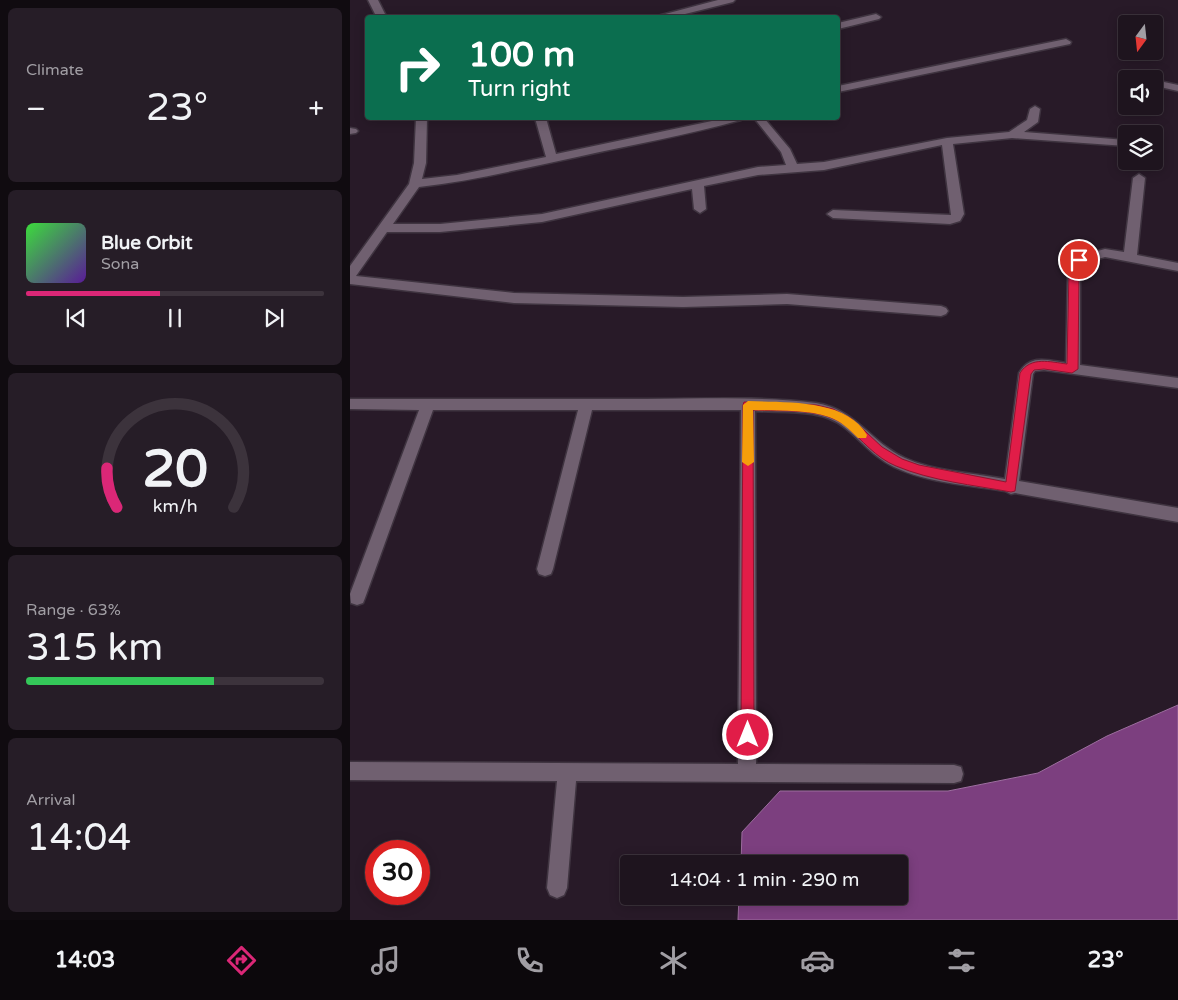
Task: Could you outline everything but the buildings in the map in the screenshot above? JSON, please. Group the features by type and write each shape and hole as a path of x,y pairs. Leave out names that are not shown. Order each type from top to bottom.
{"street":[{"path":"373,0 380,15"},
{"path":"675,12 730,0"},
{"path":"840,26 876,18"},
{"path":"840,89 1066,42"},
{"path":"1164,85 1178,88"},
{"path":"1012,135 1032,122 1035,109"},
{"path":"350,275 415,184 420,163 421,120"},
{"path":"541,120 552,159"},
{"path":"415,184 457,179 730,120"},
{"path":"761,120 786,151 792,168"},
{"path":"385,228 440,228 542,218 758,171 824,166 947,141 1012,135 1118,142"},
{"path":"833,214 950,220 956,218 958,214 947,141"},
{"path":"1130,257 1139,178"},
{"path":"698,185 700,209"},
{"path":"1072,369 1074,271 1079,260 1105,253 1178,267"},
{"path":"350,280 514,298 683,302 755,298 941,311"},
{"path":"1011,488 1026,373 1031,366 1044,365 1178,383"},
{"path":"350,404 748,405 816,409 833,413 848,422 878,450 898,462 918,470 1011,488 1178,515"},
{"path":"357,598 428,404"},
{"path":"545,570 586,405"},
{"path":"747,774 748,405"},
{"path":"350,771 954,774"},
{"path":"557,888 567,773"}],"shaded area":[{"path":"1178,705 1178,920 738,920 739,905 908,905 908,855 741,855 742,832 780,791 948,791 1038,773 1107,736"}],"slow traffic":[{"path":"748,462 748,405 816,409 833,413 848,422 862,435"}],"route":[{"path":"748,735 748,405 816,409 833,413 848,422 878,450 898,462 918,470 1011,488 1026,373 1031,366 1044,365 1072,369 1074,271 1079,260"}]}
